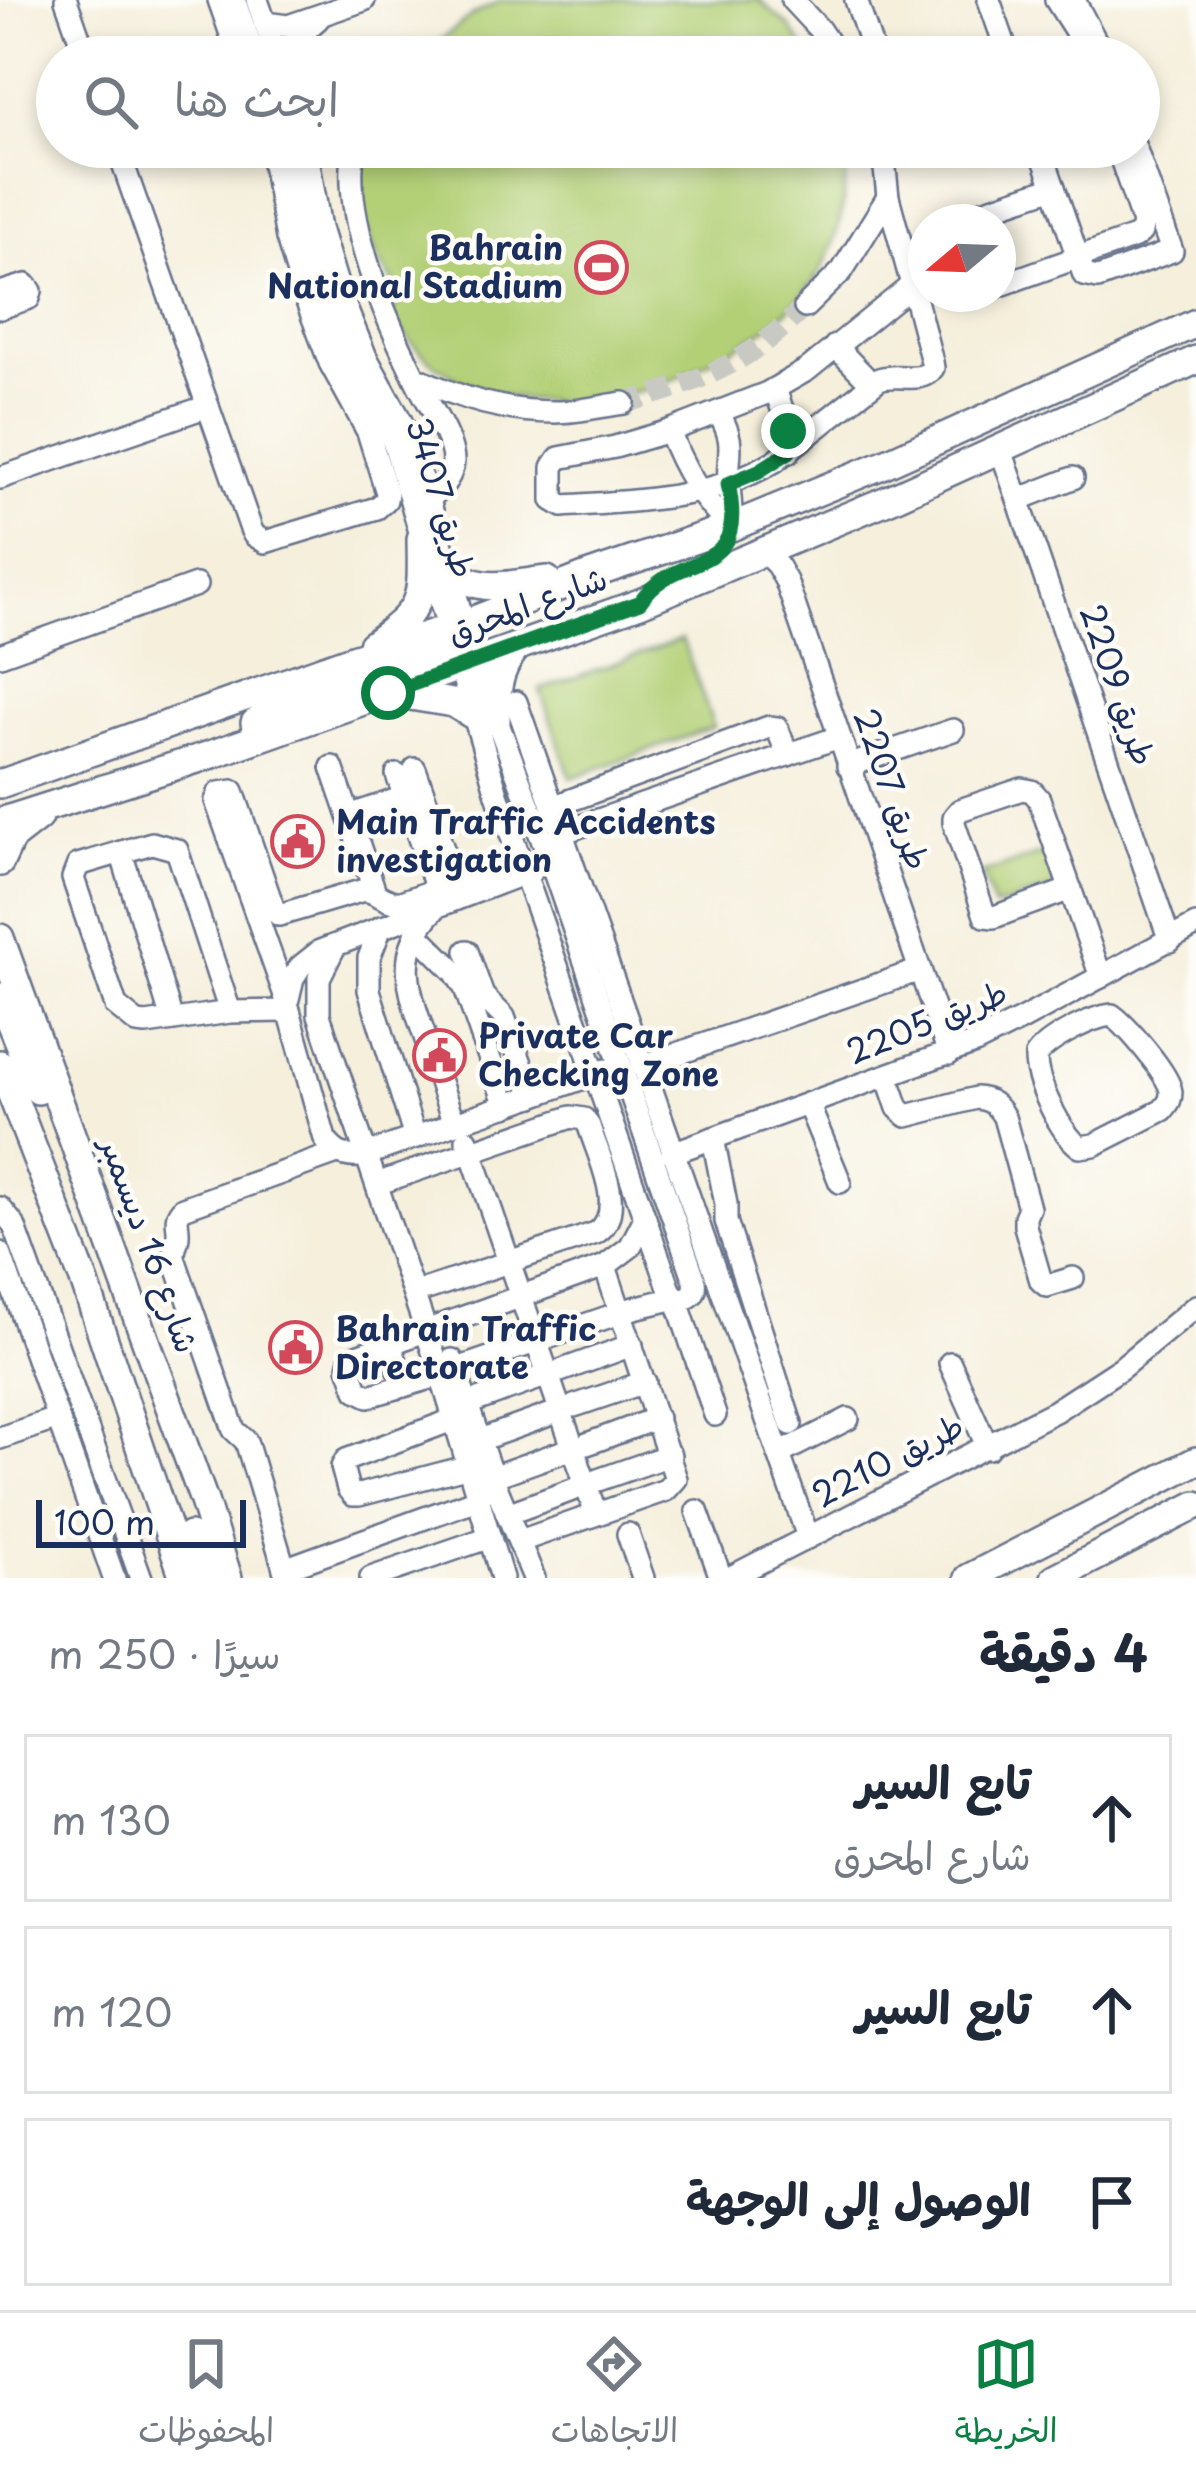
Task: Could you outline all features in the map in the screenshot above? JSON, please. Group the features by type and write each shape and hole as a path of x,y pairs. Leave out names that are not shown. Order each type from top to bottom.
{"main road":[{"name":"شارع المحرق","path":"0,822 388,693 459,646 587,577 731,527 883,465 1196,323"},
{"name":"شارع المحرق","path":"0,784 352,659 459,646 516,648 764,552 1196,360"},
{"path":"640,602 654,584 722,550 731,527 764,552"},
{"path":"352,659 412,613 421,591 421,539"},
{"path":"447,566 462,580 489,586 587,577"},
{"path":"213,754 264,717 459,646"},
{"path":"388,693 495,713 498,677 516,648"},
{"path":"0,761 57,763"},
{"path":"0,862 18,830 72,797"},
{"name":"شارع 16 ديسمبر","path":"0,938 228,1578"},
{"path":"0,997 84,1203 110,1238"},
{"path":"0,1064 205,1578"},
{"path":"85,1283 184,1578"},
{"path":"969,1578 1196,1461"},
{"path":"1055,1578 1196,1505"},
{"path":"166,1520 175,1578"}],"street":[{"path":"66,0 79,36"},
{"path":"219,0 232,36"},
{"path":"234,0 247,36"},
{"path":"257,0 270,36"},
{"path":"265,23 282,27 364,0"},
{"path":"792,0 824,36"},
{"path":"856,0 868,36"},
{"path":"989,0 1002,36"},
{"path":"1056,0 1077,36"},
{"path":"1074,0 1093,36"},
{"path":"301,36 323,15"},
{"path":"124,168 251,530 259,539 272,542 376,508 387,493 345,352 292,256 274,168"},
{"name":"طريق 3407","path":"291,168 304,235 345,352 394,442 421,539 459,646"},
{"name":"طريق 3407","path":"310,168 320,228 340,294 345,352 401,421 447,566 459,646"},
{"path":"352,168 366,257 388,320 452,454 449,479 429,500"},
{"path":"884,168 887,197 908,253"},
{"path":"1047,168 1084,275 1097,278 1172,251 1143,168"},
{"path":"1016,279 1138,235 1144,224 1124,168"},
{"path":"1003,204 1054,187"},
{"path":"805,308 842,271 887,197"},
{"path":"0,293 26,286 31,291 28,298 0,308"},
{"path":"908,291 807,370 775,388 669,431 559,458 554,467 554,500 563,506 703,492 759,471 872,383 896,374 924,377 933,368 924,312"},
{"path":"835,346 872,383"},
{"path":"415,377 486,406 558,412 624,403"},
{"path":"775,388 786,420 789,452"},
{"path":"0,478 208,406"},
{"path":"719,414 731,443 731,527"},
{"path":"669,431 710,509 731,527"},
{"name":"طريق 2209","path":"1001,450 1170,941"},
{"path":"1020,500 1073,478"},
{"name":"طريق 2207","path":"764,552 786,581 949,1054"},
{"path":"5,653 196,585"},
{"path":"459,646 552,807 696,1289 684,1300 621,1313 404,1386 365,1396 357,1390 349,1364 352,1358 605,1267 630,1247 645,1218"},
{"path":"495,713 631,1065 672,1153 808,1537"},
{"path":"495,713 497,794 716,1415"},
{"path":"552,807 769,727 777,728 788,755"},
{"path":"848,766 953,730"},
{"path":"561,833 838,737"},
{"path":"332,767 375,892"},
{"path":"349,816 410,783 443,893 416,933 407,968 409,991 537,1342 567,1408 592,1483 596,1514"},
{"path":"497,794 511,794 522,784"},
{"path":"1070,889 986,916 954,824 955,814 1022,789 1032,791 1039,799 1101,977"},
{"path":"551,863 396,903 359,890 276,914 233,791 219,793 216,801 288,1007 326,1139 337,1153 371,1153 595,1074 920,970"},
{"path":"230,1012 177,850 152,843 78,865 73,878 116,1006 137,1023 288,1007"},
{"path":"121,853 172,1020"},
{"path":"288,1007 293,978 320,951 382,928 443,893"},
{"name":"طريق 2205","path":"672,1153 949,1054 1196,925"},
{"path":"382,928 369,958 369,990 415,1138"},
{"path":"416,933 465,988 506,1106"},
{"path":"336,945 320,978 319,1015 432,1327"},
{"path":"467,951 483,996 504,1017 532,1096"},
{"path":"1047,1006 1064,1035"},
{"path":"1096,1018 1118,1019 1167,1082 1169,1102 1163,1110 1094,1145 1080,1147 1066,1132 1035,1066 1040,1049 1064,1035 1096,1018"},
{"path":"887,1076 898,1108 907,1116 976,1099 992,1102 999,1109 1029,1208 1024,1226 1041,1281 1047,1286 1073,1278"},
{"path":"808,1104 840,1182"},
{"path":"388,1180 571,1117 584,1119 589,1126 611,1196 609,1222 596,1233 427,1289"},
{"path":"713,1138 725,1221 791,1424"},
{"path":"337,1153 183,1208 176,1219 174,1258 234,1430 246,1441 285,1573 480,1498"},
{"path":"371,1153 388,1180 401,1236 427,1289 442,1374 478,1462 512,1512 530,1576"},
{"path":"0,1208 14,1225 9,1256 58,1418 114,1578"},
{"path":"9,1256 141,1578"},
{"path":"520,1540 670,1487 676,1474 605,1267"},
{"name":"طريق 2210","path":"1074,1398 1196,1290"},
{"name":"طريق 2210","path":"725,1578 988,1448 1132,1360 1196,1306"},
{"path":"390,1343 404,1386"},
{"path":"632,1345 346,1460 342,1467 350,1492 356,1496 478,1462 580,1446 657,1418"},
{"path":"950,1364 988,1448"},
{"path":"454,1507 478,1462 567,1408 645,1382"},
{"path":"461,1412 478,1462 480,1498 502,1578"},
{"path":"0,1438 58,1418"},
{"path":"779,1454 848,1419"},
{"path":"512,1512 670,1455"},
{"path":"697,1510 725,1578"},
{"path":"628,1534 643,1578"},
{"path":"371,1578 490,1537"}],"green space":[{"path":"502,0 759,0 796,36 446,36"},
{"name":"Bahrain National Stadium","path":"361,168 845,168 836,236 822,268 792,306 739,345 670,381 608,398 576,401 510,397 479,388 450,374 419,350 389,313 406,296 375,251 359,191"},
{"path":"682,639 714,727 571,778 540,690"},
{"path":"1047,852 1059,886 994,908 982,874"}],"tunnel":[{"path":"624,403 678,387 730,364 805,307"}],"place":[{"name":"Bahrain National Stadium","path":"602,267"},
{"name":"Main Traffic Accidents investigation","path":"297,841"},
{"name":"Private Car Checking Zone","path":"439,1055"},
{"name":"Bahrain Traffic Directorate","path":"296,1348"}],"route":[{"path":"388,693 640,602 654,584 710,558 722,550 731,527 728,484 789,452 788,431"}]}
